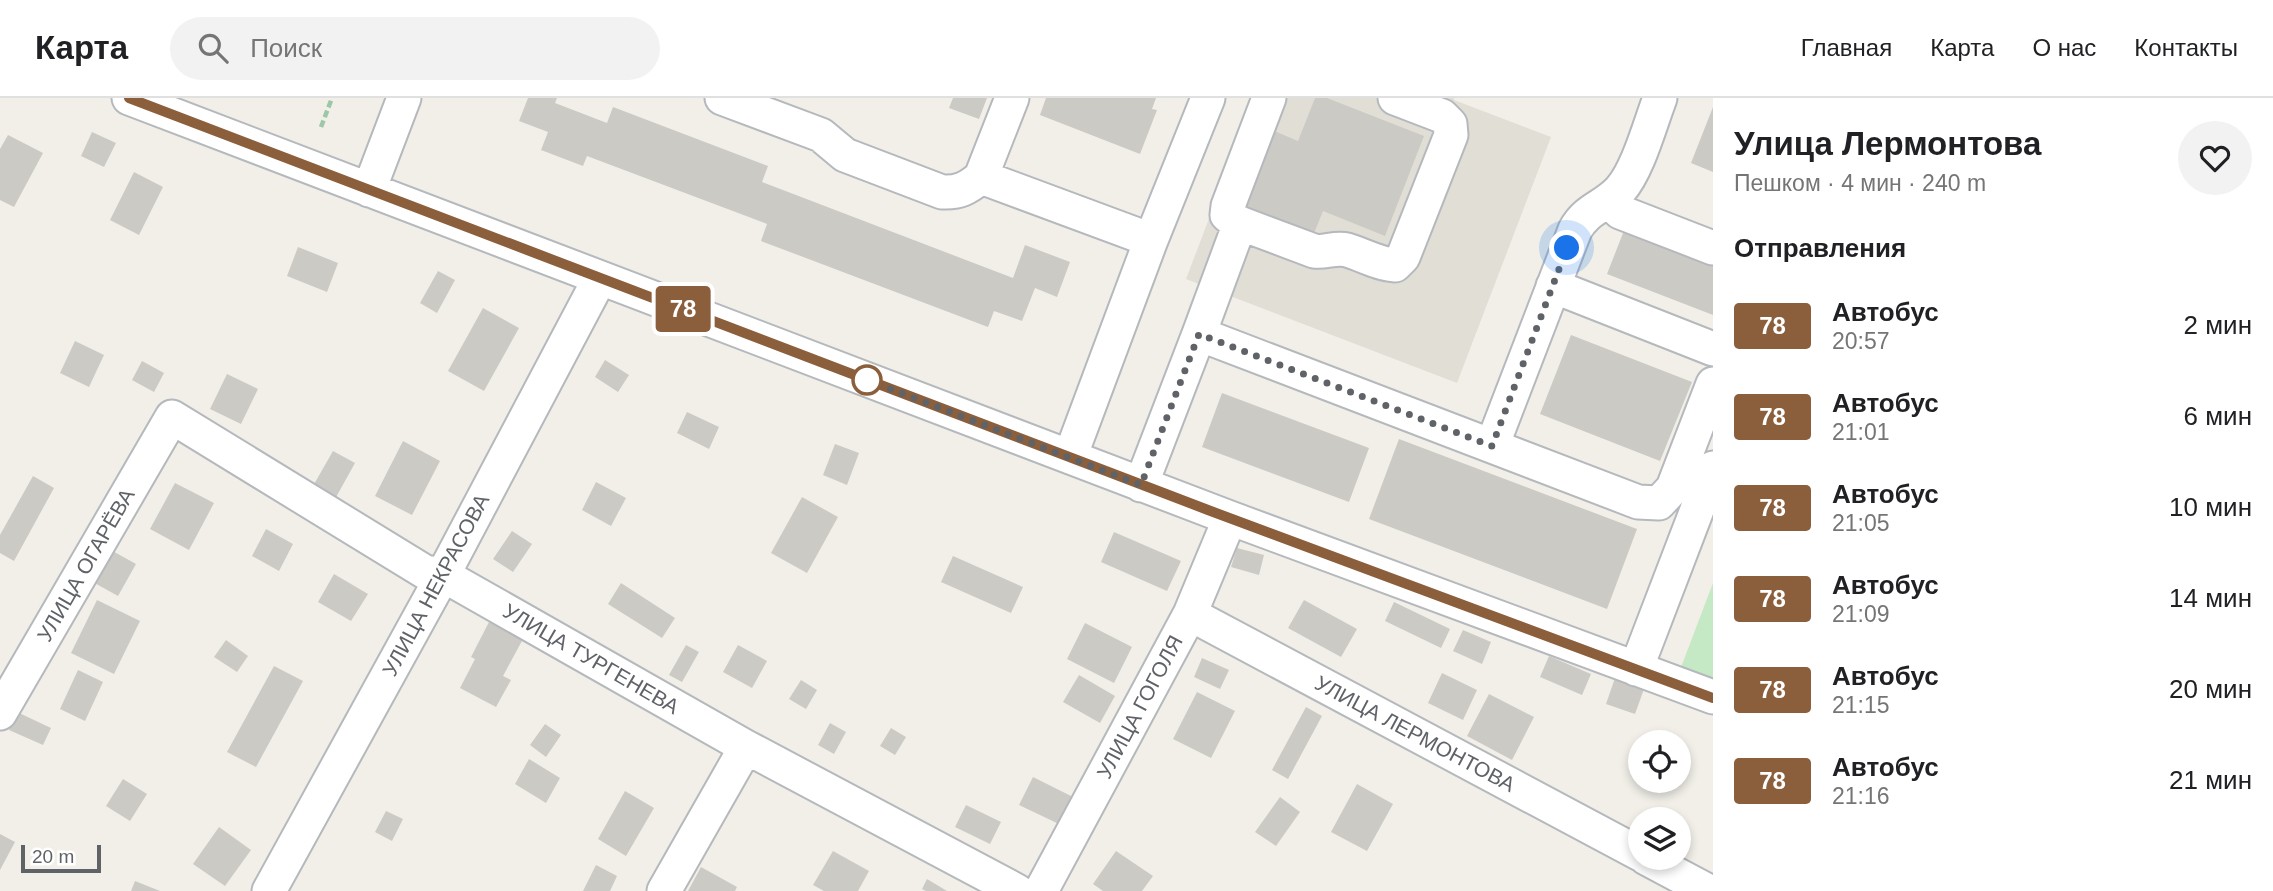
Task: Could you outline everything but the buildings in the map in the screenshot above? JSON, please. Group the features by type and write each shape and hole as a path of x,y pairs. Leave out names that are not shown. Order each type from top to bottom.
{"street":[{"path":"129,98 1141,485 1713,698"},
{"path":"369,190 404,98"},
{"path":"722,98 821,135 845,155 942,192 956,193 969,188 981,177 1012,98"},
{"path":"1070,457 1151,240 1208,98"},
{"path":"1269,98 1227,215 1240,223 1314,251 1347,250 1395,265 1403,257 1451,135 1450,124 1442,116 1395,98"},
{"path":"1492,446 1581,219 1609,200 1631,174 1660,98"},
{"path":"981,177 1151,240"},
{"path":"1609,200 1620,212 1713,248"},
{"path":"1141,485 1240,223"},
{"name":"УЛИЦА НЕКРАСОВА","path":"269,891 443,575 600,278"},
{"path":"1553,286 1713,349"},
{"path":"1199,334 1638,502 1659,503 1673,488 1713,384"},
{"name":"УЛИЦА ТУРГЕНЕВА","path":"172,417 425,572 443,575 746,747 1017,891"},
{"name":"УЛИЦА ОГАРЁВА","path":"0,713 172,417"},
{"path":"1636,669 1713,468"},
{"name":"УЛИЦА ГОГОЛЯ","path":"1041,891 1190,614 1230,518"},
{"name":"УЛИЦА ЛЕРМОНТОВА","path":"1190,614 1628,848"},
{"path":"664,891 746,747"},
{"path":"1669,870 1708,891"}],"path":[{"path":"321,127 332,98"}],"shaded area":[{"path":"1255,98 1454,98 1551,137 1457,383 1186,279"}],"green space":[{"path":"1713,583 1713,685 1680,670"}],"bus line":[{"name":"78","path":"129,98 1208,510 1713,698"}],"route":[{"path":"867,380 1141,485 1199,334 1492,446 1567,248"}]}
